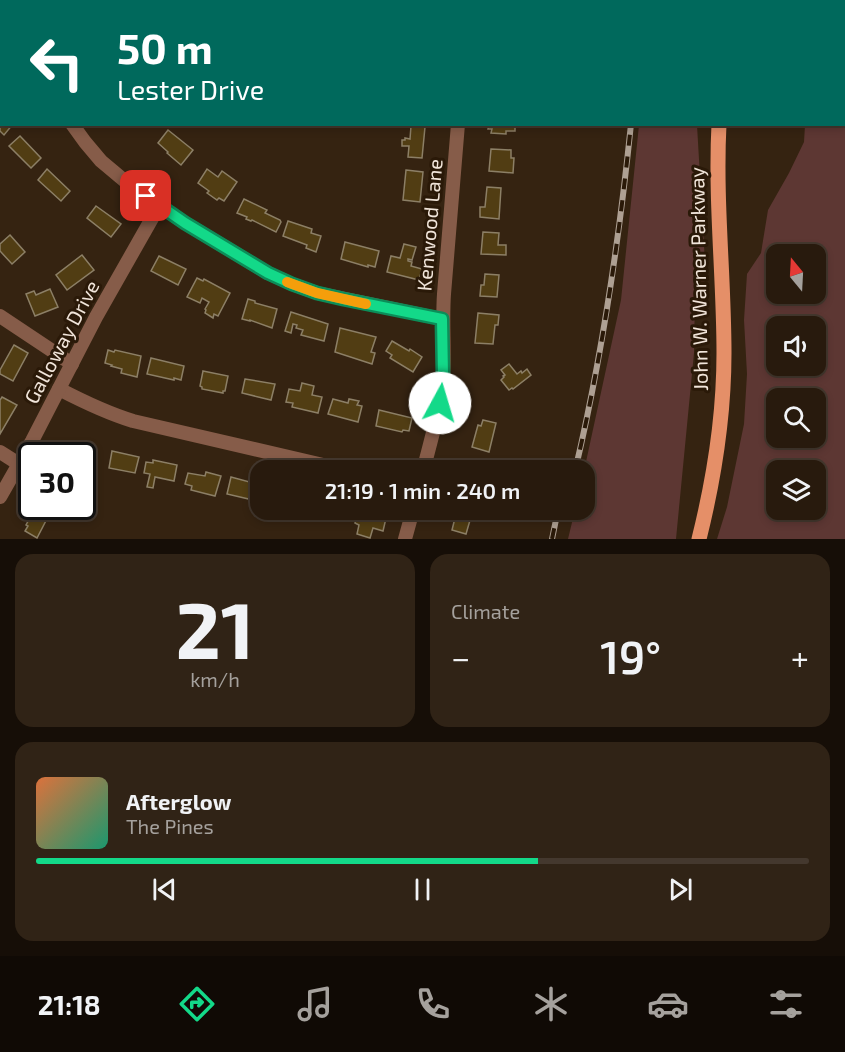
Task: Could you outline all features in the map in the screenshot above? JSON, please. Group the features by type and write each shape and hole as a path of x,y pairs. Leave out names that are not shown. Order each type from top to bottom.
{"main road":[{"name":"John W. Warner Parkway","path":"699,539 720,426 724,355 718,184 719,126"}],"street":[{"path":"73,126 85,142 116,174 185,223 268,273 317,293 442,319"},
{"name":"Kenwood Lane","path":"426,460 440,403 443,376 442,319 458,126"},
{"name":"Galloway Drive","path":"31,442 96,317 159,206"},
{"path":"0,316 72,364"},
{"path":"59,389 107,413 134,422 301,460"},
{"path":"0,452 18,463"},
{"name":"Galloway Drive","path":"0,497 18,466"},
{"path":"405,539 410,520"}],"shaded area":[{"path":"639,126 697,126 706,280 695,291 694,353 676,539 568,539 573,520 595,520 595,460 586,460 621,300"},
{"path":"805,126 845,126 845,539 717,539 727,507 744,424 747,374 744,320 747,274 761,253 768,210 804,142"}],"building":[{"path":"0,126 11,126 4,135 0,131"},
{"path":"411,126 425,127 422,158 408,157 409,146 402,146 402,140 410,139"},
{"path":"489,126 515,126 515,131 506,131 506,134 491,133 492,129 488,129"},
{"path":"168,130 193,150 181,165 158,143"},
{"path":"20,136 41,158 31,168 9,146"},
{"path":"491,149 511,150 511,158 514,158 513,173 489,171"},
{"path":"47,169 70,191 61,201 38,180"},
{"path":"207,169 218,177 222,171 237,182 224,201 219,198 217,200 198,183"},
{"path":"406,170 423,172 420,202 403,200"},
{"path":"487,187 501,188 499,219 480,217 480,207 485,207"},
{"path":"244,199 267,210 265,213 280,220 276,232 237,213"},
{"path":"96,206 121,224 111,237 87,218"},
{"path":"288,221 312,229 311,233 321,236 316,252 306,248 307,245 283,236"},
{"path":"483,232 499,233 498,245 506,245 506,255 481,254"},
{"path":"10,235 25,252 12,264 0,251 0,244"},
{"path":"345,242 379,251 375,267 341,259"},
{"path":"404,244 416,247 412,260 408,259 408,261 412,262 411,266 422,269 419,280 387,272 391,256 400,258"},
{"path":"82,255 94,270 67,290 56,275"},
{"path":"159,256 186,269 178,285 151,271"},
{"path":"485,274 499,275 497,297 480,296"},
{"path":"197,278 203,281 204,279 230,293 218,316 214,314 213,318 205,313 209,302 202,298 200,303 187,297"},
{"path":"50,289 58,307 35,316 26,294 34,291 36,295"},
{"path":"248,299 277,309 272,328 242,319"},
{"path":"291,312 328,324 324,341 301,335 303,330 296,328 297,325 293,324 291,333 285,331"},
{"path":"478,313 499,315 498,325 495,325 493,344 475,343"},
{"path":"340,328 376,337 371,352 375,353 372,364 335,352"},
{"path":"392,341 422,357 413,372 390,358 392,355 386,351"},
{"path":"14,345 28,353 13,381 0,374 0,370"},
{"path":"108,350 141,356 137,377 121,373 122,369 105,363"},
{"path":"151,358 184,366 181,380 147,374"},
{"path":"509,364 517,374 527,369 531,375 509,390 501,380 505,375 501,370"},
{"path":"203,371 228,376 223,393 202,389 200,386"},
{"path":"245,379 275,384 271,400 242,393"},
{"path":"302,383 314,386 312,395 322,397 318,413 292,407 293,403 286,402 289,389 300,391"},
{"path":"2,397 17,405 0,434 0,400"},
{"path":"333,399 348,403 349,399 359,401 357,405 362,406 358,422 328,414"},
{"path":"379,410 412,418 409,431 403,430 402,432 376,426"},
{"path":"483,420 496,423 489,452 472,447 478,425 481,426"},
{"path":"112,451 139,457 135,473 109,468"},
{"path":"153,460 177,465 174,481 155,477 153,488 147,487 150,474 144,473 146,462 153,463"},
{"path":"206,472 221,476 215,496 191,490 192,486 185,484 188,473 205,476"},
{"path":"231,477 250,482 250,499 227,494"},
{"path":"29,520 46,520 37,538 25,531 28,526 26,525"},
{"path":"356,520 386,520 383,531 373,528 370,538 357,534 359,525 355,523"},
{"path":"454,520 470,520 466,534 452,530"}],"railway":[{"path":"577,460 609,299 631,126"},
{"path":"552,539 556,520"}],"slow traffic":[{"path":"287,282 317,293 366,304"}],"route":[{"path":"146,196 185,223 268,273 292,284 317,293 442,319 443,376 440,403"}]}
